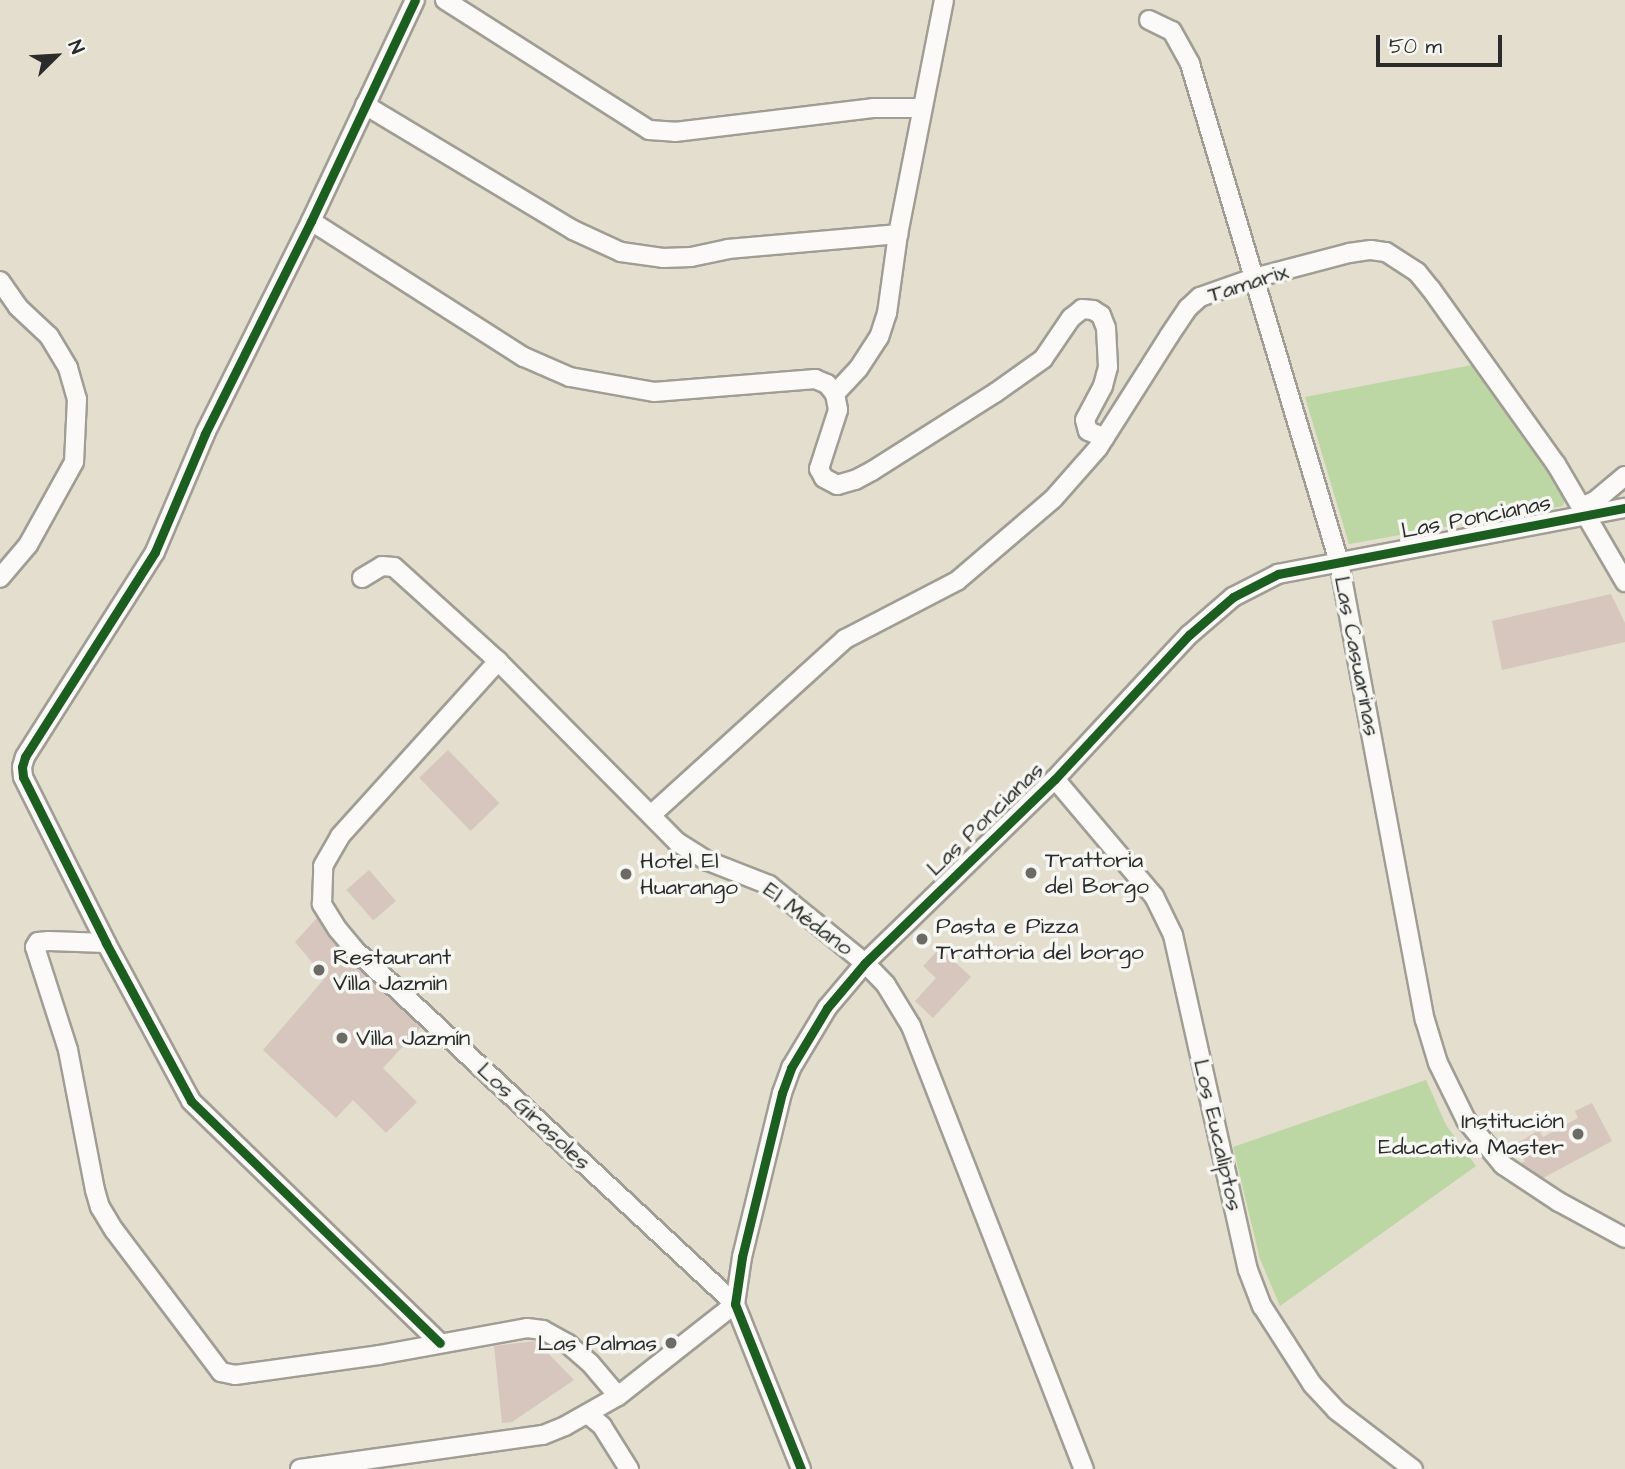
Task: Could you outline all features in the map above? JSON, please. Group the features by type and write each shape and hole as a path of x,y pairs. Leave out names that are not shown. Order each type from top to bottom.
{"street":[{"path":"415,0 311,221 205,434 155,552 25,757 22,767 23,777 106,943 191,1101 207,1120 440,1343"},
{"path":"445,0 649,130 675,132 873,108 922,108"},
{"path":"835,394 858,369 879,337 887,313 898,234 944,0"},
{"name":"Las Casuarinas","path":"1149,20 1172,31 1190,64 1339,562 1425,1020 1438,1063 1466,1120 1503,1165 1559,1202 1625,1238"},
{"path":"365,105 573,230 621,251 663,258 691,257 766,245 898,234"},
{"path":"311,221 524,357 570,377 654,392 815,379 827,384 835,394 838,410 819,469 824,478 837,485 855,480 995,394 1043,359 1071,318 1082,309 1093,310 1101,315 1106,328 1108,367 1103,386 1085,419 1085,426 1088,432 1105,438"},
{"name":"Tamarix","path":"651,816 845,639 957,581 1053,499 1105,438 1188,308 1200,297 1254,278 1371,250 1386,252 1402,261 1431,289 1556,464 1625,582"},
{"path":"0,281 18,307 49,336 68,368 77,398 74,462 28,545 0,578"},
{"path":"1584,511 1625,476"},
{"name":"Las Poncianas","path":"735,1304 742,1257 762,1168 786,1081 827,1008 865,963 1055,779 1216,610 1256,584 1278,574 1584,511 1625,508"},
{"name":"El Médano","path":"362,578 382,566 394,568 498,661 651,816 692,853 769,885 787,897 865,963 886,985 911,1026 1084,1469"},
{"name":"Los Girasoles","path":"498,661 340,836 323,866 322,904 338,930 355,950 735,1304"},
{"name":"Los Eucaliptos","path":"1055,779 1154,896 1173,935 1248,1270 1262,1306 1312,1384 1336,1410 1413,1469"},
{"path":"106,943 49,941 38,942 35,947 68,1049 100,1208 221,1372 236,1375 506,1330 542,1330 568,1344 590,1363 618,1396"},
{"path":"300,1469 359,1465 543,1435 589,1415 618,1396 735,1304 801,1469"},
{"path":"589,1415 602,1426 629,1469"}],"green space":[{"path":"1472,365 1566,498 1563,506 1349,544 1305,397"},
{"path":"1426,1080 1446,1125 1476,1166 1280,1306 1260,1259 1233,1147"}],"building":[{"path":"1611,594 1625,623 1625,642 1502,670 1492,621"},
{"path":"448,750 499,803 471,831 419,778"},
{"path":"369,870 396,901 373,921 346,890"},
{"name":"Villa Jazmín","path":"317,918 346,957 421,1027 383,1068 417,1102 386,1133 353,1100 336,1118 263,1050 325,978 295,942"},
{"path":"940,948 971,977 933,1018 915,1001 936,978 923,966"},
{"path":"1592,1103 1612,1141 1543,1178 1521,1163 1525,1161 1516,1144 1539,1130 1543,1137 1578,1118 1575,1111"},
{"path":"536,1341 574,1380 512,1422 502,1423 494,1346"}],"cycle path":[{"path":"415,0 311,221 205,434 155,552 25,757 22,767 23,777 106,943 191,1101 440,1343"},
{"path":"801,1469 735,1304 742,1257 782,1093 791,1068 827,1008 865,963 1055,779 1189,635 1233,597 1278,574 1625,508"}],"place":[{"name":"Trattoria del Borgo","path":"1031,873"},
{"name":"Hotel El Huarango","path":"626,874"},
{"name":"Pasta e Pizza Trattoria del borgo","path":"922,939"},
{"name":"Restaurant Villa Jazmin","path":"319,970"},
{"name":"Villa Jazmín","path":"342,1038"},
{"name":"Institución Educativa Master","path":"1578,1134"},
{"name":"Las Palmas","path":"671,1343"}]}
